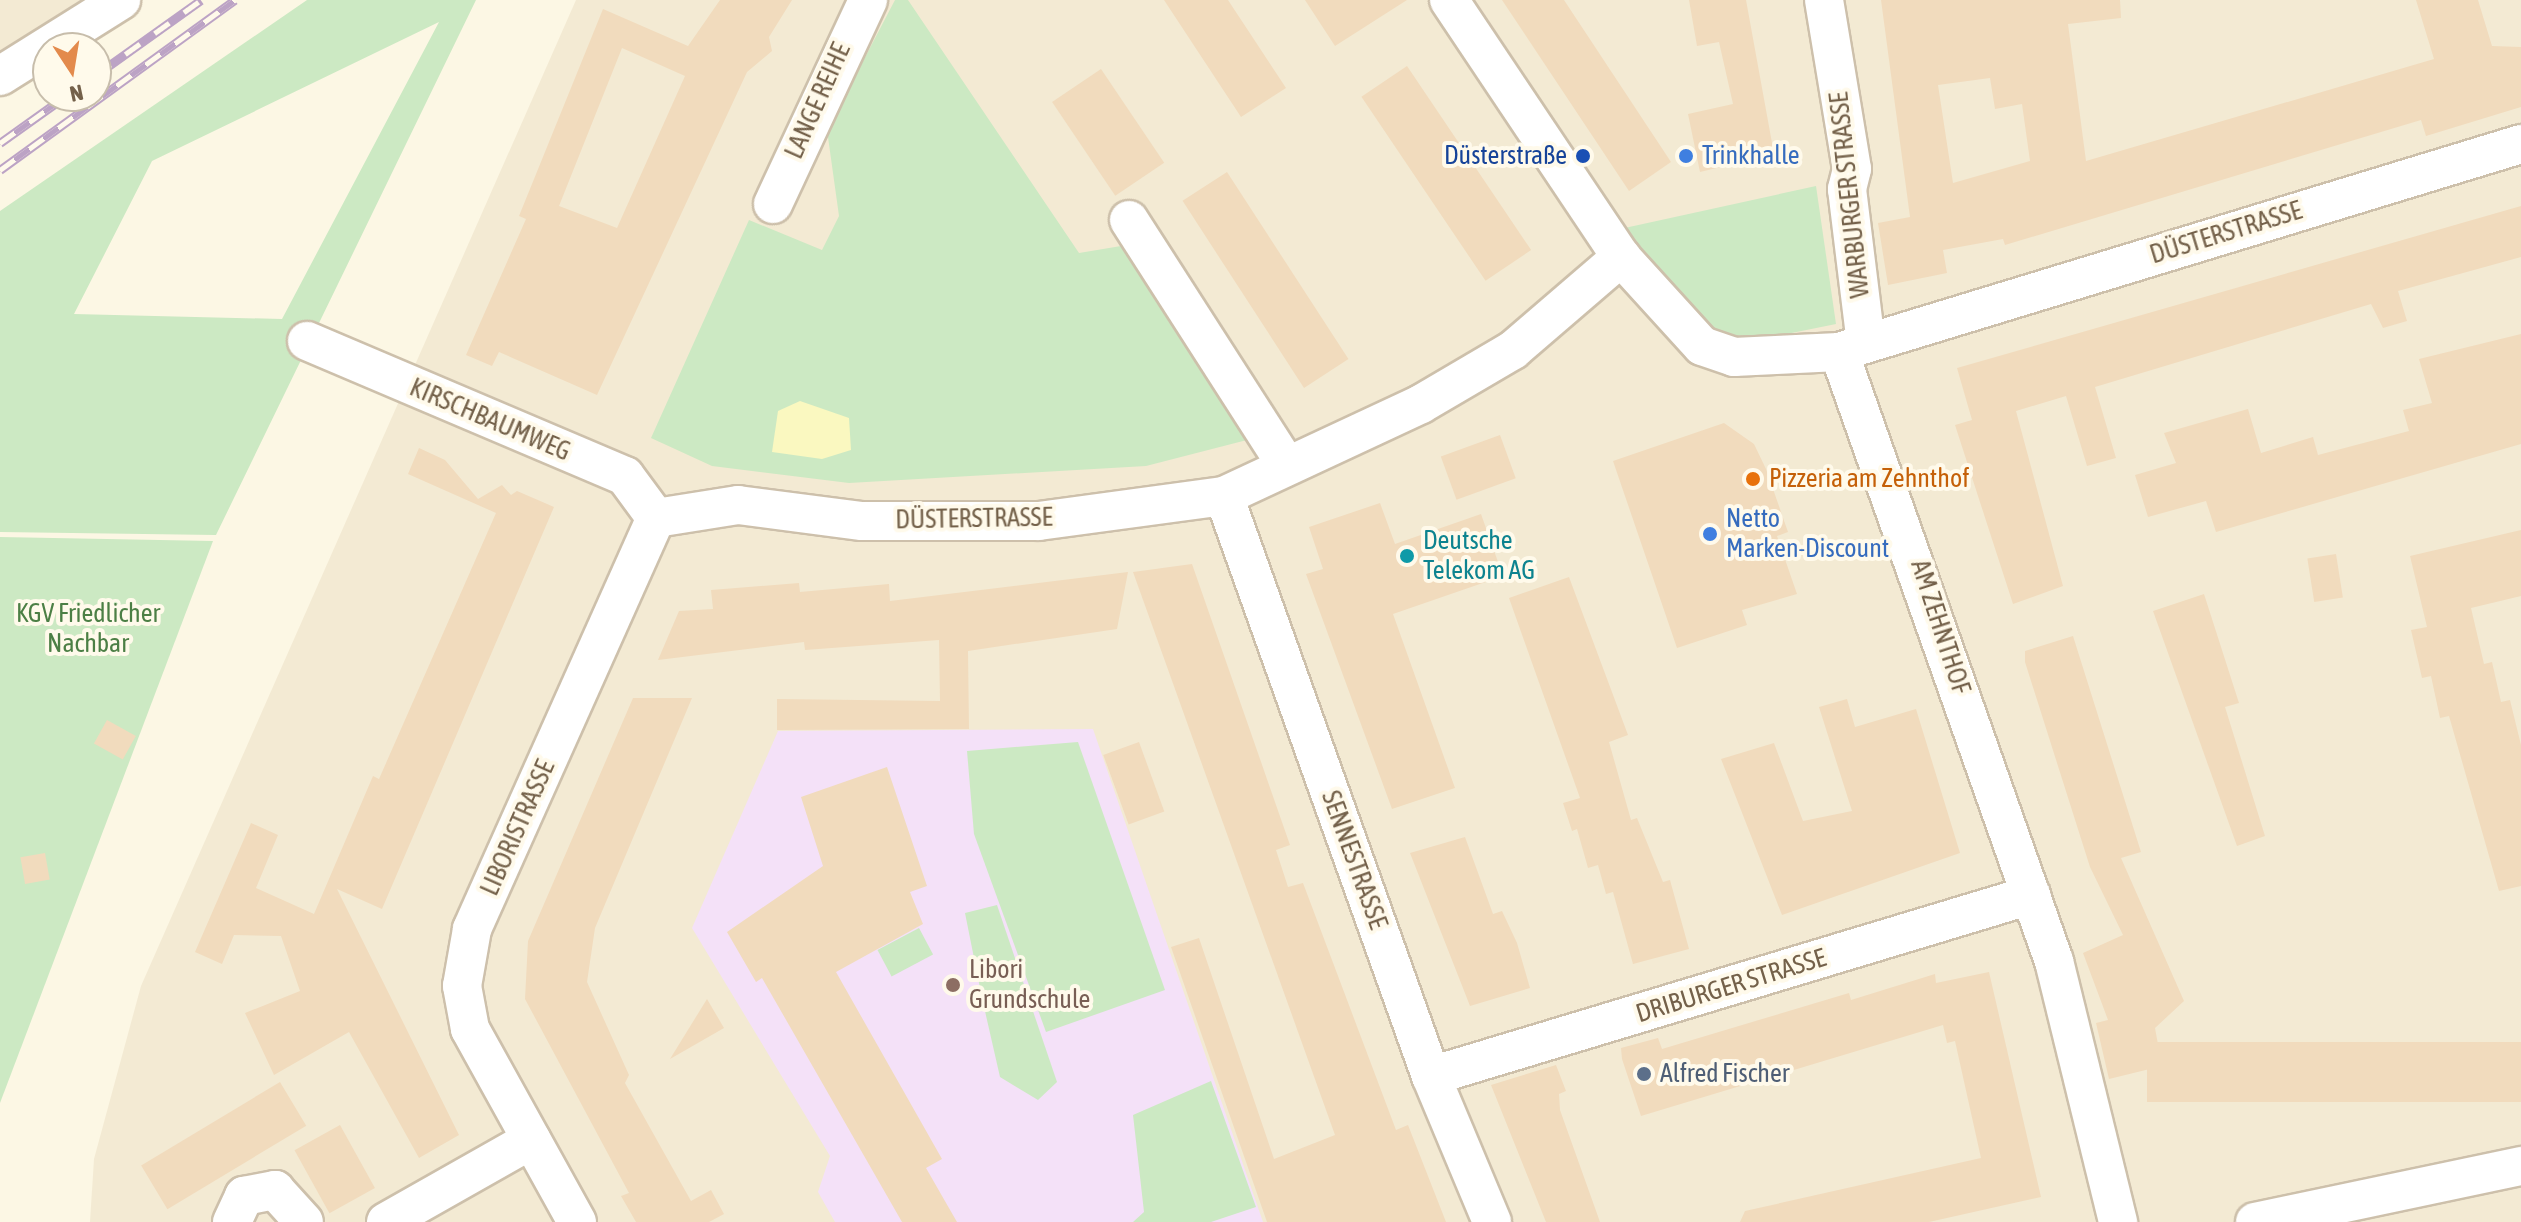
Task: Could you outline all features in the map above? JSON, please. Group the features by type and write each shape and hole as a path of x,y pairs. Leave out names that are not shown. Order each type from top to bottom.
{"street":[{"path":"0,76 121,0"},
{"name":"LANGE REIHE","path":"773,204 868,0"},
{"path":"1449,0 1621,257 1702,346 1734,357 1853,347"},
{"name":"WARBURGER STRASSE","path":"1824,0 1852,169 1847,189 1853,347"},
{"name":"DÜSTERSTRASSE","path":"1853,347 2521,144"},
{"path":"1129,220 1286,465"},
{"name":"DÜSTERSTRASSE","path":"656,518 738,505 862,521 1039,521 1224,496 1421,404 1513,350 1621,257"},
{"name":"KIRSCHBAUMWEG","path":"307,341 431,397 625,476 656,518"},
{"name":"AM ZEHNTHOF","path":"1853,347 2031,895 2094,1109 2118,1222"},
{"name":"SENNESTRASSE","path":"1224,496 1431,1076 1492,1222"},
{"name":"LIBORISTRASSE","path":"577,1222 470,1029 462,986 472,929 656,518"},
{"name":"DRIBURGER STRASSE","path":"1431,1076 2031,895"},
{"path":"386,1222 531,1140"},
{"path":"2255,1222 2521,1166"},
{"path":"232,1222 244,1196 275,1190 304,1222"}],"shaded area":[{"path":"0,0 91,0 43,32 32,32 32,40 0,61"},
{"path":"576,0 2521,0 2521,1222 90,1222 94,1159 141,986"},
{"name":"Libori Grundschule","path":"1093,729 1263,1222 835,1222 818,1192 830,1156 692,928 778,731"}],"green space":[{"path":"307,0 476,0 216,535 0,532 0,211","holes":["439,22 282,319 74,314 152,161"]},
{"path":"895,0 908,0 1079,253 1121,246 1247,440 1146,466 849,483 712,466 651,438 749,220 822,250 839,216 827,130"},
{"path":"1816,186 1836,324 1752,341 1705,325 1620,229"},
{"name":"KGV Friedlicher Nachbar","path":"0,537 213,541 0,1103"},
{"path":"1078,742 1165,990 1046,1032 974,834 967,751"},
{"path":"997,905 1057,1082 1038,1100 1000,1077 982,998 965,913"},
{"path":"919,928 933,954 892,977 878,950"},
{"path":"1211,1081 1256,1207 1211,1222 1133,1222 1144,1212 1133,1115"}],"sand":[{"path":"800,401 849,418 851,450 822,459 772,452 778,411"}],"building":[{"path":"720,0 792,0 769,37 772,51 747,72 597,395 499,352 492,366 466,355 526,219 519,216 603,9 688,46","holes":["622,48 685,76 617,228 559,206"]},
{"path":"1164,0 1228,0 1286,88 1241,117"},
{"path":"1305,0 1407,0 1335,46"},
{"path":"1502,0 1564,0 1671,162 1629,191"},
{"path":"1689,0 1746,0 1774,154 1700,172 1688,114 1733,104 1719,42 1697,46"},
{"path":"1881,0 2120,0 2121,18 2068,24 2086,161 2434,59 2416,0 2478,0 2492,46 2521,47 2521,107 2426,136 2421,120 2005,245 2003,239 1943,250 1947,273 1888,285 1878,223 1910,217","holes":["1990,78 1995,109 2022,104 2030,161 1953,183 1938,85"]},
{"path":"1407,66 1531,250 1486,281 1361,97"},
{"path":"1101,69 1164,163 1115,196 1052,102"},
{"path":"1227,172 1348,359 1304,388 1183,201"},
{"path":"2521,206 2521,257 2398,291 2407,321 2383,328 2371,304 2095,387 2116,458 2087,466 2066,396 2016,411 2063,586 2013,604 1955,425 1972,420 1957,368"},
{"path":"2521,334 2521,444 2216,532 2206,501 2148,517 2135,475 2176,463 2164,433 2248,409 2261,453 2313,437 2318,455 2409,431 2403,410 2432,403 2419,359"},
{"name":"Netto Marken-Discount","path":"1724,423 1754,444 1766,469 1788,532 1777,536 1797,594 1742,610 1747,625 1677,648 1613,461"},
{"path":"1500,435 1516,478 1457,500 1441,457"},
{"path":"419,448 445,460 478,499 502,485 511,495 517,491 554,507 382,909 337,889 459,1135 419,1158 349,1032 274,1075 245,1013 300,991 281,936 234,935 222,964 195,952 251,823 278,835 256,888 314,914 373,776 379,779 496,513 408,474"},
{"path":"1380,503 1395,544 1481,514 1503,576 1393,614 1455,788 1392,809 1306,574 1323,569 1309,527"},
{"path":"2521,530 2521,596 2471,608 2484,664 2492,662 2501,702 2510,700 2521,745 2521,886 2499,891 2449,716 2440,718 2431,676 2422,678 2411,630 2427,627 2410,556"},
{"path":"2336,554 2343,597 2314,602 2307,559"},
{"path":"1192,564 1290,845 1276,850 1288,887 1303,883 1396,1130 1408,1125 1446,1222 1267,1222 1171,947 1199,938 1274,1159 1335,1135 1133,572"},
{"path":"1128,572 1117,629 968,651 969,729 777,730 777,699 940,701 939,640 805,650 804,642 658,660 679,611 713,609 711,590 799,583 800,592 889,584 890,601"},
{"path":"1569,577 1628,735 1609,742 1631,820 1637,818 1663,882 1670,880 1689,949 1633,964 1613,892 1606,894 1598,865 1588,868 1577,829 1572,831 1563,803 1580,798 1509,598"},
{"path":"2204,594 2239,703 2225,707 2265,836 2237,846 2153,611"},
{"path":"2073,636 2141,852 2121,858 2184,1001 2155,1028 2162,1066 2109,1079 2096,1023 2108,1020 2083,953 2123,935 2090,867 2025,662 2025,651"},
{"path":"633,698 692,698 595,928 587,982 629,1075 625,1083 691,1201 711,1190 724,1214 709,1222 636,1222 621,1196 629,1193 525,999 528,941"},
{"path":"1847,699 1855,727 1916,709 1960,853 1782,915 1721,759 1774,743 1803,821 1852,811 1819,707"},
{"path":"107,720 136,736 123,760 94,744"},
{"path":"1139,742 1164,812 1129,825 1103,755"},
{"path":"887,767 927,886 910,892 923,924 836,972 942,1159 926,1168 957,1222 902,1222 762,978 756,982 727,932 823,866 801,797"},
{"path":"1465,837 1493,914 1502,911 1517,943 1530,988 1470,1006 1410,853"},
{"path":"45,853 50,880 25,884 20,857"},
{"path":"1989,972 2041,1197 1929,1222 1740,1222 1745,1211 1981,1158 1955,1041 1947,1043 1943,1025 1641,1116 1622,1059 1621,1048 1658,1038 1662,1049 1849,993 1851,1000 1935,974 1936,983"},
{"path":"707,999 724,1028 670,1059"},
{"path":"2147,1042 2521,1042 2521,1102 2147,1102"},
{"path":"1556,1065 1566,1091 1559,1094 1560,1110 1600,1222 1546,1222 1491,1085"},
{"path":"280,1082 306,1126 167,1209 141,1165"},
{"path":"340,1125 375,1188 329,1213 295,1150"}],"railway":[{"path":"112,64 201,0"},
{"path":"0,170 235,0"},
{"path":"0,143 44,112"}],"place":[{"name":"Düsterstraße","path":"1583,156"},
{"name":"Trinkhalle","path":"1686,156"},
{"name":"Pizzeria am Zehnthof","path":"1753,479"},
{"name":"Netto Marken-Discount","path":"1710,534"},
{"name":"Deutsche Telekom AG","path":"1407,556"},
{"name":"Libori Grundschule","path":"953,985"},
{"name":"Alfred Fischer","path":"1644,1074"}]}
